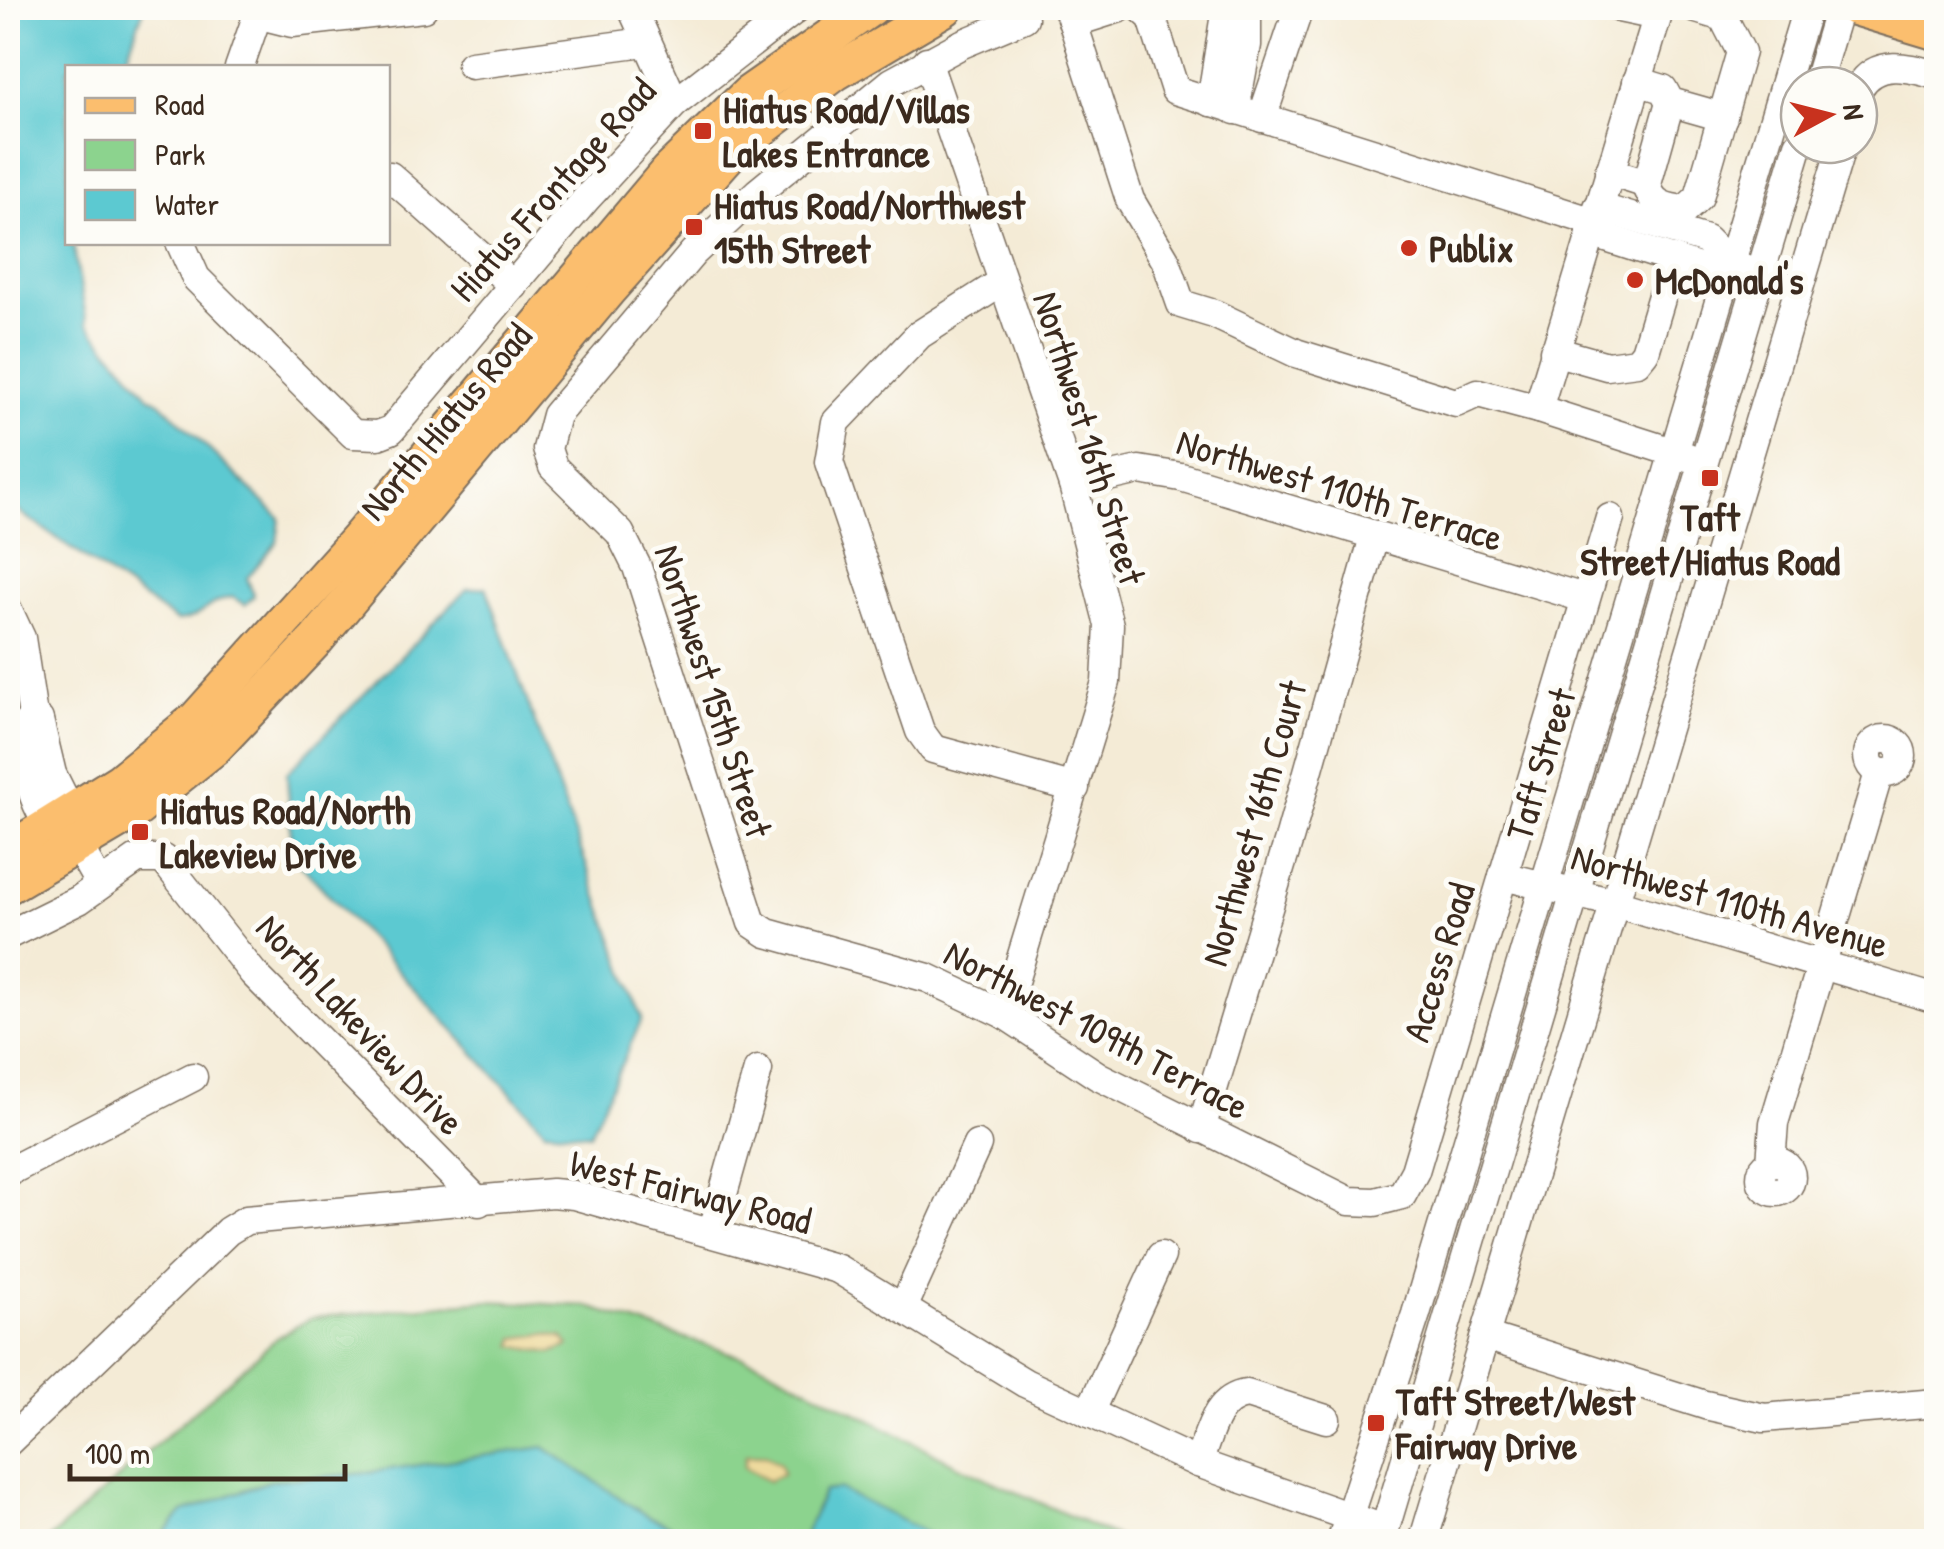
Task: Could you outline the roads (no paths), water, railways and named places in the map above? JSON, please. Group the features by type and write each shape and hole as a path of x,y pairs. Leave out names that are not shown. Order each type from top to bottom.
{"main road":[{"name":"North Hiatus Road","path":"8,851 135,811 214,748 265,696 453,480 748,94 872,8"},
{"name":"North Hiatus Road","path":"8,886 196,719 356,542 476,395 681,181 732,150 819,85 945,8"},
{"path":"1856,8 1936,32"}],"street":[{"path":"240,65 260,11 292,23 423,8"},
{"path":"632,8 675,103"},
{"name":"Hiatus Frontage Road","path":"181,245 196,278 353,434 378,435 402,421 675,103 797,8"},
{"path":"1120,8 1070,15 1130,200 1166,261 1180,304 1214,314 1296,353 1456,404 1478,393 1704,462"},
{"path":"1142,8 1152,18 1176,90 1594,221 1706,240 1729,263 1760,274"},
{"path":"1226,8 1236,110"},
{"path":"1236,110 1247,45 1247,8"},
{"path":"1236,110 1299,8"},
{"path":"1538,409 1658,12 1619,8"},
{"path":"1670,102 1647,184 1652,198 1662,206 1685,210 1696,202 1741,52 1723,17 1693,8"},
{"name":"Taft Street","path":"1345,1528 1416,1314 1807,8"},
{"path":"1822,65 1839,8"},
{"path":"640,140 725,223 837,126 926,61 1024,18"},
{"path":"471,65 645,42"},
{"name":"Northwest 16th Street","path":"926,61 1073,485 1109,625 1106,682 1004,1014"},
{"path":"1879,75 1904,66 1936,76"},
{"path":"1637,81 1662,90 1670,102 1723,117"},
{"name":"Taft Street","path":"1382,1535 1793,165"},
{"path":"1423,1542 1836,165"},
{"path":"1609,172 1647,184"},
{"path":"390,176 514,286"},
{"path":"1594,221 1673,260 1698,268 1729,263"},
{"name":"Northwest 15th Street","path":"725,223 693,253 556,415 547,449 553,467 620,533 637,567 752,923"},
{"path":"1554,352 1616,367 1637,362 1644,352 1673,260"},
{"path":"1002,282 918,335 836,422 829,462 920,732 933,749 1075,788"},
{"path":"445,368 476,395"},
{"name":"Northwest 110th Terrace","path":"1073,485 1139,470 1181,477 1584,598"},
{"name":"Access Road","path":"1402,1195 1415,1170 1610,518"},
{"name":"Northwest 16th Court","path":"1201,1129 1290,836 1374,537"},
{"path":"8,610 21,638 33,716 39,720 67,830 100,884 79,900 8,935"},
{"path":"1771,1163 1774,1123 1879,772"},
{"name":"North Lakeview Drive","path":"100,884 149,856 173,866 253,973 479,1202"},
{"name":"Northwest 110th Avenue","path":"1503,876 1615,903 1936,999"},
{"name":"Northwest 109th Terrace","path":"752,923 767,932 928,978 1004,1014 1098,1076 1349,1201 1375,1202 1402,1195"},
{"path":"712,1233 758,1070"},
{"path":"8,1172 193,1077"},
{"path":"903,1308 977,1145"},
{"name":"West Fairway Road","path":"8,1442 215,1244 246,1220 479,1202 531,1194 574,1195 829,1265 1025,1382 1088,1413 1345,1528 1382,1535"},
{"path":"1088,1413 1161,1256"},
{"path":"1486,1336 1705,1405 1764,1418 1936,1402"},
{"path":"1198,1462 1220,1406 1234,1396 1247,1394 1326,1420"}],"water":[{"path":"8,8 144,8 124,65 65,65 65,245 73,245 87,324 149,396 160,402 280,518 277,542 247,578 254,596 245,605 232,597 176,621 8,504"},
{"path":"486,587 642,1019 590,1134 545,1130 292,855 287,773 467,589"},
{"path":"544,1447 647,1516 708,1541 158,1541 183,1512 272,1480 356,1474"},
{"path":"839,1489 943,1541 802,1541 824,1491"}],"place":[{"name":"Hiatus Road/Villas Lakes Entrance","path":"703,131"},
{"name":"Hiatus Road/Northwest 15th Street","path":"694,227"},
{"name":"Publix","path":"1409,248"},
{"name":"McDonald's","path":"1635,280"},
{"name":"Taft Street/Hiatus Road","path":"1710,478"},
{"name":"Hiatus Road/North Lakeview Drive","path":"140,832"},
{"name":"Taft Street/West Fairway Drive","path":"1376,1423"}]}
